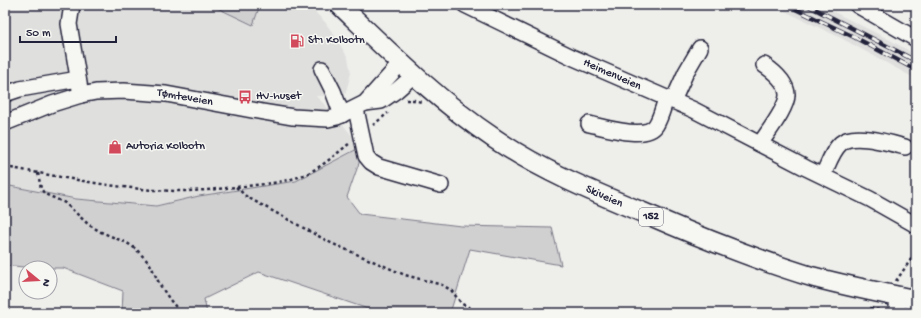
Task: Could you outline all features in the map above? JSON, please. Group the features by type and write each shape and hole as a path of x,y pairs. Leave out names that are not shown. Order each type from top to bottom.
{"main road":[{"name":"Skiveien","path":"340,5 408,69 464,118 496,140 538,165 599,195 708,240 773,264 834,282 901,298"}],"street":[{"path":"72,5 69,24 81,95"},
{"name":"Heimenveien","path":"465,5 574,58 694,110 870,199 916,225"},
{"path":"856,5 916,39"},
{"path":"590,124 628,132 648,132 656,126 700,48"},
{"path":"760,144 782,110 787,99 785,88 780,80 764,65"},
{"path":"322,69 333,91 342,115"},
{"name":"Tømteveien","path":"5,123 52,104 81,95 109,91 139,91 180,96 263,112 296,117 328,119 342,115 361,106 408,69"},
{"path":"5,94 25,88 78,80"},
{"path":"361,106 361,134 366,156 370,162 379,167 441,185"},
{"path":"823,176 838,147 845,140 852,138 868,139 905,147"}],"path":[{"path":"38,173 41,189 45,194 65,203 88,225 127,243 136,249 150,264 170,300 181,313"},
{"path":"235,187 247,197 331,243 405,275 442,284 450,290 462,304 481,313"},
{"path":"901,298 897,280 916,252"}],"shaded area":[{"path":"5,5 211,5 253,25 260,5 308,5 325,22 334,35 348,58 351,73 345,95 316,96 337,117 361,147 296,181 199,196 155,206 76,199 5,185"},
{"path":"211,5 260,5 253,25"},
{"path":"772,5 821,5 890,40 916,55 916,79 841,38"},
{"path":"361,147 359,163 347,197 360,214 461,226 552,228 561,265 470,249 450,313 380,313 259,272 204,299 207,313 122,313 123,291 63,268 58,268 58,260 18,260 18,266 5,265 5,185 76,199 156,206 199,196 296,181"}],"railway":[{"path":"787,5 854,37 916,70"},
{"path":"807,5 916,61"}],"place":[{"name":"St1 Kolbotn","path":"297,41"},
{"name":"HV-huset","path":"245,97"},
{"name":"Autoria Kolbotn","path":"115,147"}]}
